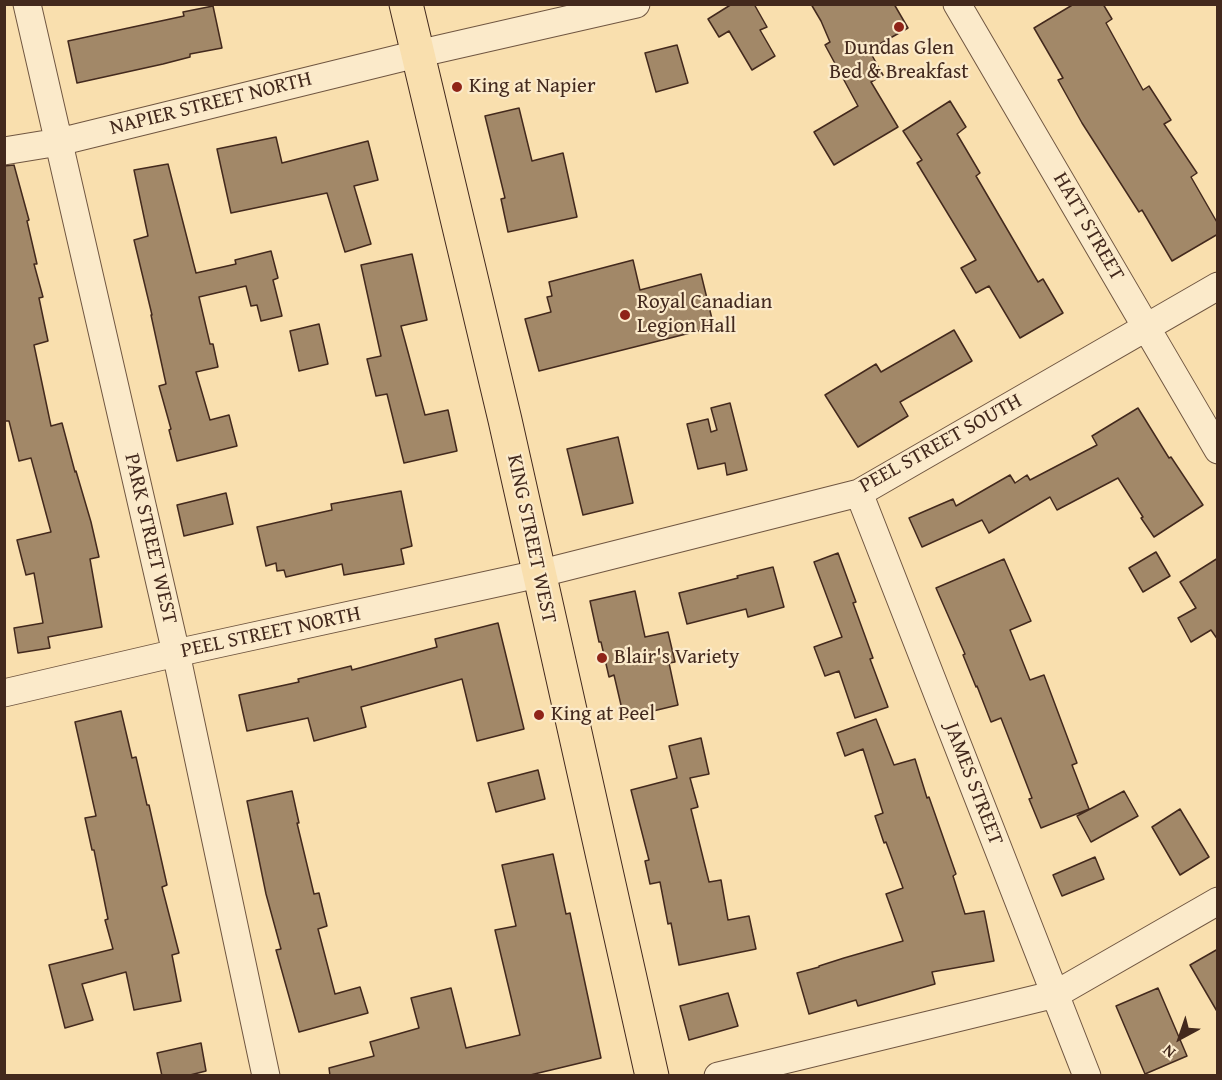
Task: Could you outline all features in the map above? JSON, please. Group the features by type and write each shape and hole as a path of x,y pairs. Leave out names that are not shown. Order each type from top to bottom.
{"main road":[{"name":"KING STREET WEST","path":"406,4 505,420 652,1076"}],"street":[{"name":"PARK STREET WEST","path":"27,4 176,653 266,1076"},
{"name":"NAPIER STREET NORTH","path":"4,151 59,142 417,54 636,4"},
{"name":"HATT STREET","path":"957,4 1218,450"},
{"name":"PEEL STREET SOUTH","path":"538,574 859,493 1218,286"},
{"name":"JAMES STREET","path":"859,493 1087,1076"},
{"name":"PEEL STREET NORTH","path":"4,693 538,574"},
{"path":"718,1076 1056,994 1218,902"}],"building":[{"path":"732,4 754,4 767,27 760,30 775,56 752,70 729,31 719,37 708,19"},
{"path":"811,4 894,4 908,28 869,50 883,75 871,82 898,127 834,165 814,132 858,106 825,45 830,42"},
{"path":"1074,4 1103,4 1112,19 1106,23 1143,90 1149,86 1171,120 1164,124 1197,173 1191,177 1218,224 1218,234 1172,261 1142,210 1139,212 1082,123 1058,80 1063,78 1034,28"},
{"path":"213,6 222,48 77,83 68,41 184,16 183,12"},
{"path":"677,45 688,83 656,92 645,53"},
{"path":"950,101 966,127 957,134 980,173 976,176 1038,282 1043,279 1063,313 1020,338 989,286 976,293 961,268 976,260 917,163 922,160 903,131"},
{"path":"519,108 532,161 563,153 577,217 508,232 501,199 505,198 485,116"},
{"path":"276,137 282,163 368,141 378,180 354,186 371,244 345,252 327,193 231,213 217,149"},
{"path":"168,164 196,273 236,264 235,260 271,251 278,278 273,280 282,316 261,321 257,305 251,306 246,286 199,297 218,367 196,372 210,420 229,415 237,446 177,461 159,386 166,384 134,240 148,236 134,170"},
{"path":"14,165 29,220 27,221 37,264 34,264 43,297 39,298 48,341 34,345 51,426 62,423 91,522 99,557 90,559 102,627 48,637 50,648 18,653 14,628 43,623 34,573 26,575 17,540 51,532 31,458 19,461 9,421 4,421 4,166"},
{"path":"412,254 427,320 401,326 425,415 448,410 457,451 404,463 387,394 376,396 367,359 381,356 361,265"},
{"name":"Royal Canadian Legion Hall","path":"633,260 640,290 701,274 714,327 539,371 525,319 551,312 547,297 552,296 549,282"},
{"path":"319,324 328,364 299,371 290,331"},
{"path":"954,330 972,361 900,402 908,416 858,447 825,395 876,364 881,372"},
{"path":"730,403 747,470 727,475 725,463 698,469 687,424 708,419 711,432 717,430 711,408"},
{"path":"1138,408 1169,458 1171,457 1203,505 1154,537 1118,478 1057,510 1050,497 989,533 982,520 922,547 909,518 953,499 956,506 1010,475 1015,483 1027,475 1030,480 1097,445 1092,436"},
{"path":"618,437 633,503 583,515 567,449"},
{"path":"401,491 412,546 401,549 404,564 344,575 342,564 286,577 284,570 277,571 276,563 266,566 257,527 332,510 331,504"},
{"path":"226,493 233,524 184,536 177,505"},
{"path":"1156,552 1170,576 1143,592 1129,568"},
{"path":"838,553 873,658 870,659 888,707 855,718 839,671 825,676 814,647 842,637 814,562"},
{"path":"1218,558 1218,640 1211,630 1191,642 1178,618 1196,608 1180,582"},
{"path":"1004,559 1031,621 1010,630 1030,680 1044,675 1077,763 1072,765 1089,809 1041,828 1001,718 991,722 936,588"},
{"path":"773,567 784,607 748,617 746,609 687,624 679,593"},
{"path":"635,591 645,637 668,632 675,662 669,663 678,705 624,718 614,675 609,677 590,601"},
{"path":"498,623 524,729 477,741 462,679 361,707 366,727 314,741 308,718 247,731 239,695 299,682 298,679 351,666 352,670 437,647 435,639"},
{"path":"121,711 132,758 136,757 147,805 149,805 167,885 162,887 179,953 172,955 181,1001 134,1010 126,972 82,984 93,1020 65,1028 49,965 113,949 105,920 108,919 94,850 92,850 85,818 96,816 75,722"},
{"path":"876,719 894,765 915,759 956,874 953,876 965,914 984,911 994,961 932,972 935,984 858,1006 856,1000 809,1014 797,973 903,941 886,894 903,888 875,816 883,813 863,749 845,756 837,733"},
{"path":"701,738 709,774 690,778 698,807 691,809 709,882 721,880 728,920 749,916 756,949 679,965 660,882 650,884 645,861 649,860 631,790 677,778 669,746"},
{"path":"538,770 545,799 496,812 488,783"},
{"path":"292,791 314,894 319,893 327,926 318,929 335,994 360,987 368,1013 299,1032 276,950 281,949 266,894 247,801"},
{"path":"1124,791 1138,816 1091,842 1077,816"},
{"path":"1180,809 1209,857 1180,875 1152,827"},
{"path":"553,854 566,914 570,913 601,1058 526,1076 330,1076 329,1068 374,1056 370,1042 419,1028 411,998 451,988 466,1048 520,1035 495,930 516,926 502,865"},
{"path":"1095,857 1104,879 1062,896 1053,875"},
{"path":"1218,949 1218,1013 1190,965"},
{"path":"1158,988 1187,1056 1145,1074 1116,1006"},
{"path":"728,993 738,1026 689,1040 680,1006"},
{"path":"201,1043 206,1071 186,1076 162,1076 157,1053"}],"place":[{"name":"Dundas Glen Bed & Breakfast","path":"899,27"},
{"name":"King at Napier","path":"457,87"},
{"name":"Royal Canadian Legion Hall","path":"625,315"},
{"name":"Blair's Variety","path":"602,658"},
{"name":"King at Peel","path":"539,715"}]}
